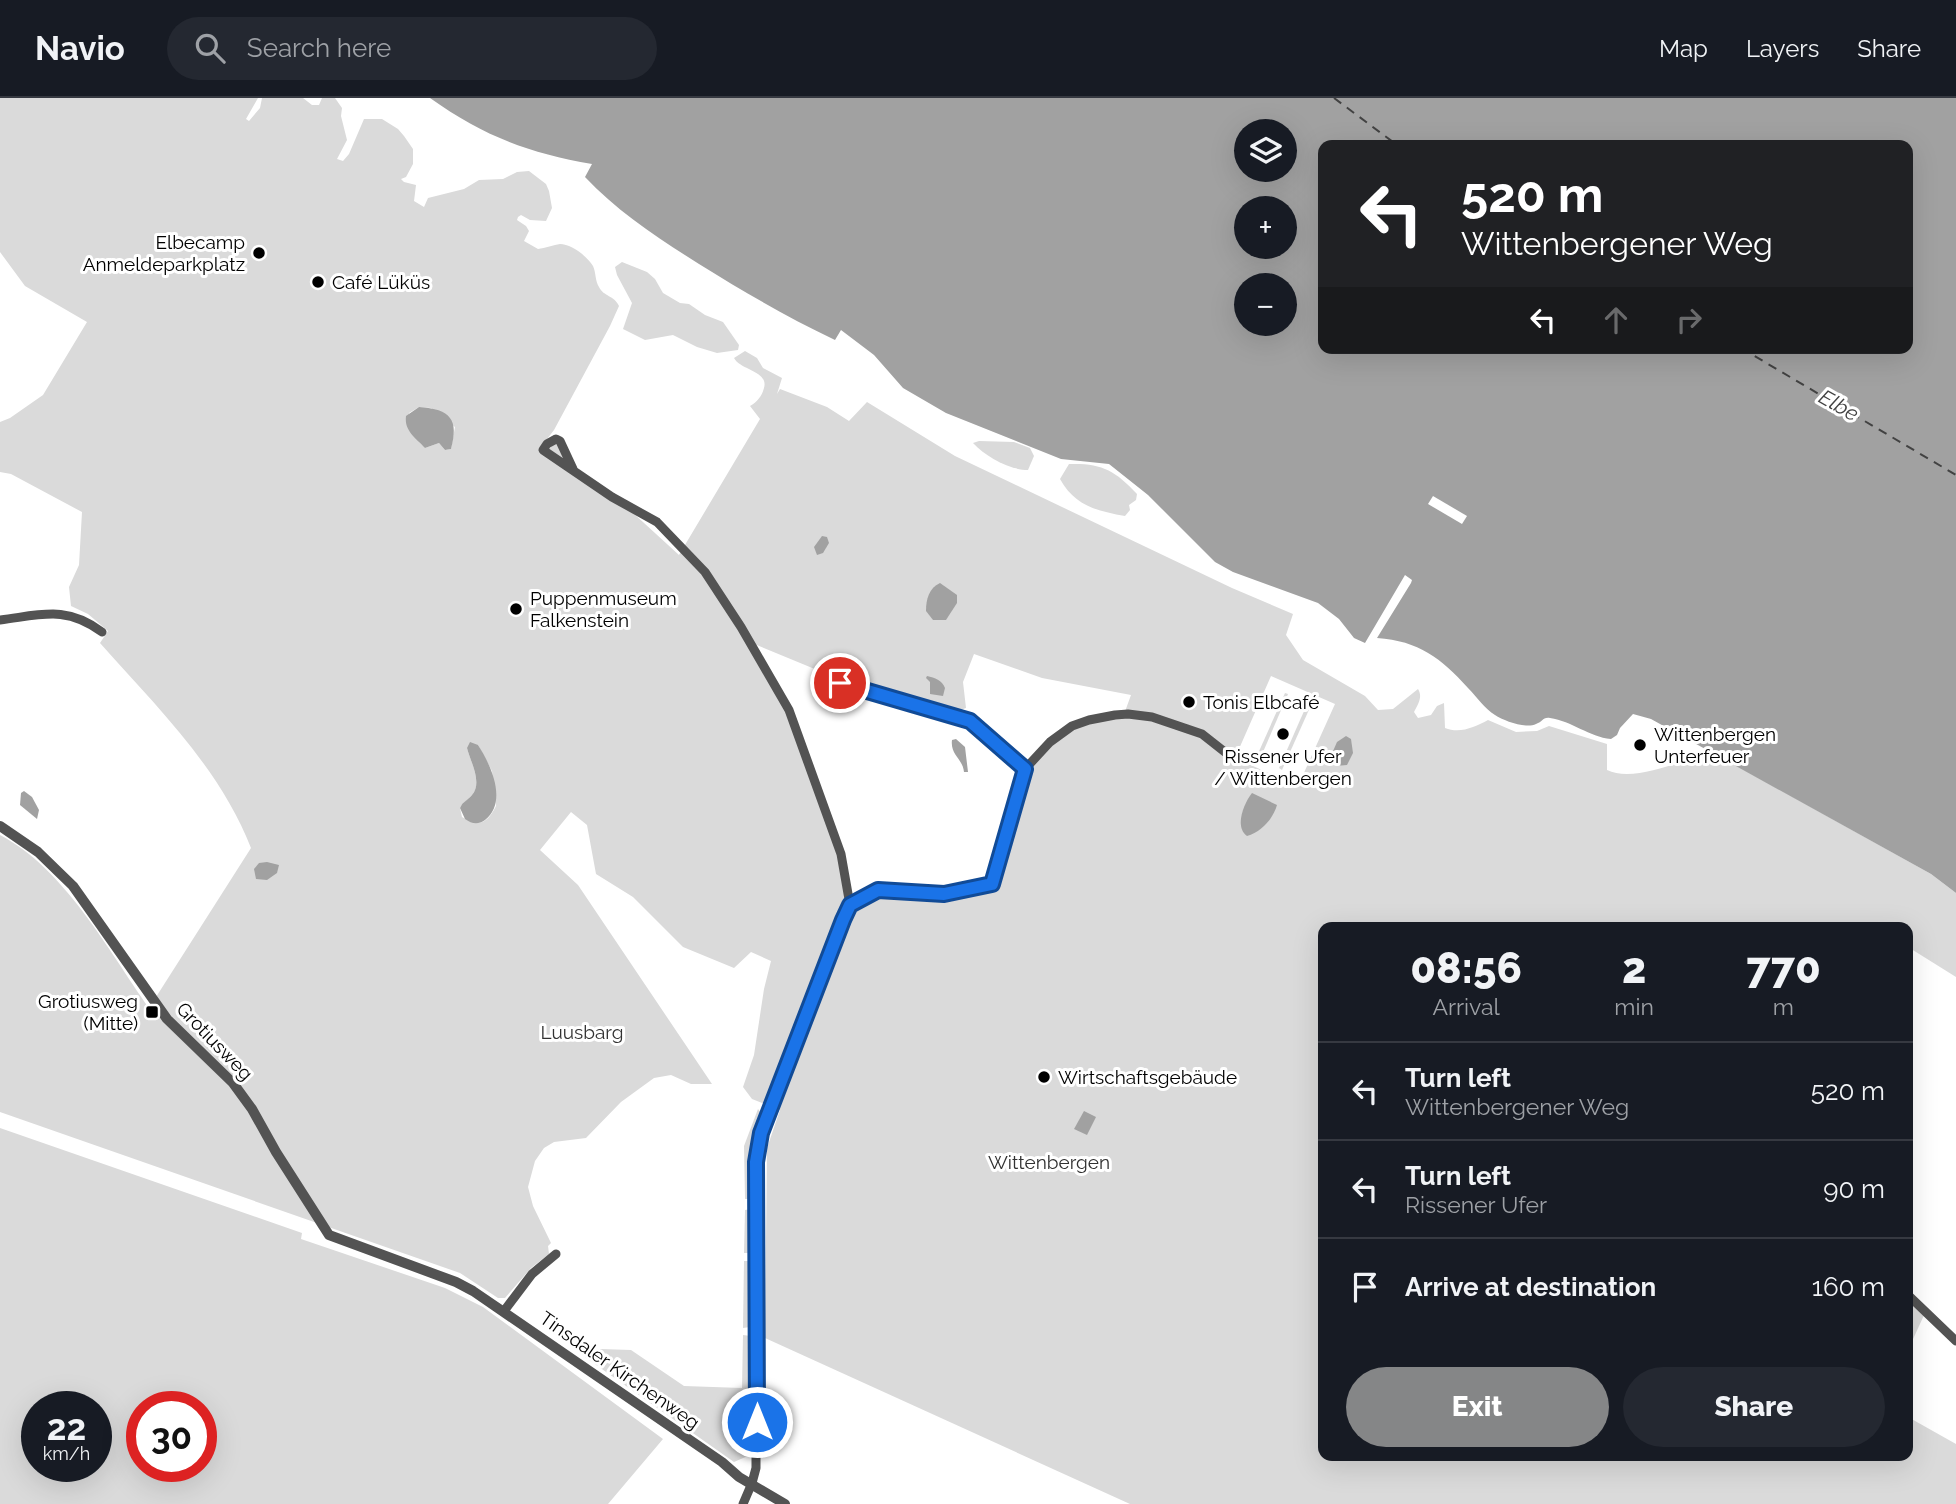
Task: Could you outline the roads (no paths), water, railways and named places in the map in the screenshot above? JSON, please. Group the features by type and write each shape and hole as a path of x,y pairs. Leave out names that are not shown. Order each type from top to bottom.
{"street":[{"path":"573,469 612,497 657,522 705,572 741,627 789,710 841,854 850,905 761,1133 756,1162 756,1454 752,1483 743,1504"},
{"path":"0,620 66,613 83,619 102,632"},
{"path":"840,683 970,721 1025,769"},
{"path":"850,905 878,890 944,894 992,884 1025,769 1050,742 1072,726 1089,720 1128,714 1161,719 1192,729 1210,739 1235,760"},
{"name":"Grotiusweg","path":"0,826 38,852 73,886 167,1019 233,1083 252,1109 329,1235"},
{"name":"Tinsdaler Kirchenweg","path":"329,1235 456,1282 504,1311 722,1462 739,1477 785,1504"},
{"path":"504,1311 532,1274 556,1254"},
{"path":"1913,1300 1956,1341"}],"water":[{"name":"Elbe","path":"430,98 1956,98 1956,893 1931,874 1651,719 1633,714 1611,739 1550,718 1527,726 1499,717 1488,710 1458,677 1428,653 1405,643 1377,638 1411,583 1412,580 1405,575 1365,643 1354,638 1339,619 1318,603 1233,572 1215,562 1148,495 1109,464 1061,459 946,413 903,388 874,355 841,330 835,340 817,331 732,284 654,234 611,202 585,177 592,164 527,148 488,133"},
{"path":"419,407 439,410 450,418 454,430 451,449 445,450 439,443 425,448 411,434 406,416"},
{"path":"822,536 827,537 829,543 823,553 817,555 814,547"},
{"path":"940,583 957,595 957,603 946,620 933,620 926,611 927,602 931,591"},
{"path":"927,676 942,683 945,688 943,696 930,694"},
{"path":"1346,736 1351,739 1353,753 1347,765 1337,765 1330,758 1337,742"},
{"path":"956,739 965,747 968,772 964,772 953,750 952,740"},
{"path":"470,742 478,745 488,763 496,794 492,812 485,820 477,823 465,819 460,808 472,795 476,784 467,748"},
{"path":"24,791 32,797 39,810 37,819 20,805 21,793"},
{"path":"1252,793 1277,805 1266,824 1247,836 1241,827 1241,821 1243,809"},
{"path":"259,863 279,865 277,873 267,880 256,879 254,869"},
{"path":"1084,1111 1096,1117 1087,1135 1074,1129"}],"place":[{"name":"Elbecamp Anmeldeparkplatz","path":"259,253"},
{"name":"Café Lüküs","path":"318,282"},
{"name":"Puppenmuseum Falkenstein","path":"516,609"},
{"name":"Tonis Elbcafé","path":"1189,702"},
{"name":"Rissener Ufer / Wittenbergen","path":"1283,734"},
{"name":"Wittenbergen Unterfeuer","path":"1640,745"},
{"name":"Grotiusweg (Mitte)","path":"152,1012"},
{"name":"Wirtschaftsgebäude","path":"1044,1077"}],"park label":[{"name":"Luusbarg","path":"582,1032"},
{"name":"Wittenbergen","path":"1049,1162"}]}
